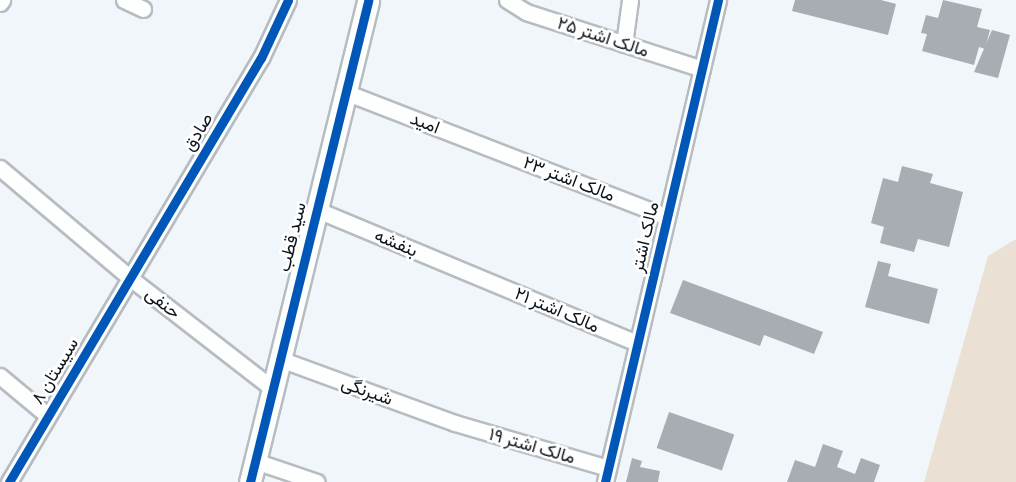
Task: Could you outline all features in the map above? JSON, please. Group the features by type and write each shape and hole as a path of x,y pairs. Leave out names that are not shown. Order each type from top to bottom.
{"street":[{"path":"124,0 143,9"},
{"name":"صادق","path":"130,278 261,58 288,0"},
{"name":"سید قطب","path":"250,482 368,0"},
{"name":"مالک اشتر ۲۵","path":"507,0 526,12 702,69"},
{"path":"624,44 630,0"},
{"name":"مالک اشتر","path":"606,475 718,0"},
{"name":"امید","path":"345,92 506,155"},
{"name":"مالک اشتر ۲۳","path":"506,155 667,217"},
{"name":"حنفی","path":"0,168 130,278 273,388"},
{"name":"بنفشه","path":"315,210 476,276"},
{"name":"مالک اشتر ۲۱","path":"476,276 637,343"},
{"name":"سیستان ۸","path":"9,482 130,278"},
{"name":"شیرنگی","path":"280,359 455,423"},
{"path":"0,375 48,416"},
{"name":"مالک اشتر ۱۹","path":"455,423 606,475"},
{"path":"255,461 317,482"}],"shaded area":[{"path":"1016,239 1016,482 924,482 988,256"}],"building":[{"path":"795,0 881,0 896,4 888,35 792,11"},
{"path":"943,0 982,9 977,27 990,30 985,49 979,47 974,65 922,51 927,34 921,33 926,15 938,18"},
{"path":"992,30 1010,35 998,78 974,72"},
{"path":"902,166 933,174 930,183 963,192 949,247 918,239 914,252 880,243 884,227 871,223 883,178 898,182"},
{"path":"878,261 891,264 888,276 938,289 929,324 865,307"},
{"path":"683,280 823,332 814,354 764,335 760,346 670,313"},
{"path":"669,412 734,434 722,470 657,448"},
{"path":"823,444 843,451 837,467 855,474 861,458 880,465 874,482 787,482 795,460 815,467"},
{"path":"632,458 642,461 640,467 660,471 658,482 626,482"}],"cycle path":[{"path":"9,482 261,58 288,0"},
{"path":"250,482 368,0"},
{"path":"605,482 718,0"}]}
